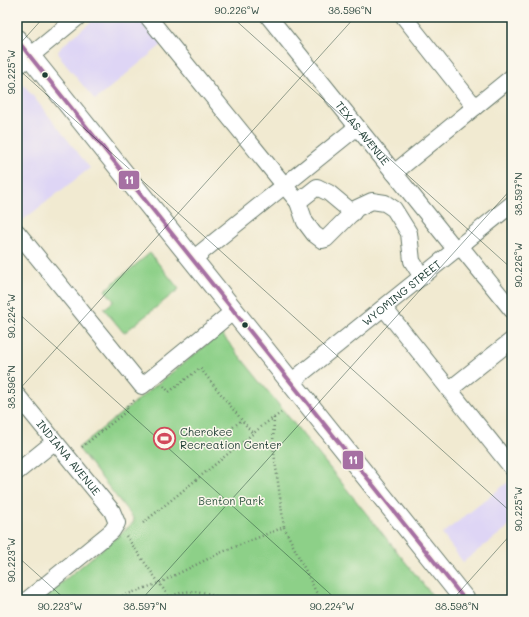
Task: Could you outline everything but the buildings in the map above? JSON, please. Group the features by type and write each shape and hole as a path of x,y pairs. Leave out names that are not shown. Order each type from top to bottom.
{"main road":[{"path":"17,40 24,62 235,310 465,600"}],"street":[{"path":"24,62 78,17"},
{"path":"148,17 298,202 305,222 314,234 322,240 326,239 357,208 372,201 384,203 394,209 409,233 412,261 422,277"},
{"name":"TEXAS AVENUE","path":"269,17 394,172 512,310"},
{"path":"404,17 475,107"},
{"path":"394,172 512,77"},
{"path":"193,259 357,126"},
{"path":"298,202 317,187 330,193 353,213"},
{"name":"WYOMING STREET","path":"291,382 512,204"},
{"path":"17,232 142,386 235,310"},
{"path":"384,308 512,468"},
{"path":"449,390 512,340"},
{"name":"INDIANA AVENUE","path":"17,395 112,511 117,522 112,531 27,600"},
{"path":"17,472 54,442"}],"path":[{"path":"161,383 169,392 200,368 253,434"},
{"path":"82,448 128,410 126,407 137,399 139,401"},
{"path":"143,523 201,475 281,414"},
{"path":"274,418 273,444 284,527 320,600"},
{"path":"233,427 242,420"},
{"path":"111,600 159,583 226,550 284,527"},
{"path":"126,536 169,597"},
{"path":"165,600 169,597 192,591 204,592 222,600"}],"shaded area":[{"path":"97,17 142,17 164,43 95,100 61,59 58,52 62,46"},
{"path":"20,84 25,86 90,168 18,224 17,85"},
{"path":"512,479 512,524 463,562 442,534"}],"green space":[{"path":"150,253 179,289 124,333 104,309 114,301 105,290"},
{"name":"Benton Park","path":"221,333 436,600 41,600 133,523 134,519 78,448"}],"transit line":[{"name":"11","path":"17,40 465,600"}],"place":[{"name":"Cherokee Recreation Center","path":"165,438"}]}
